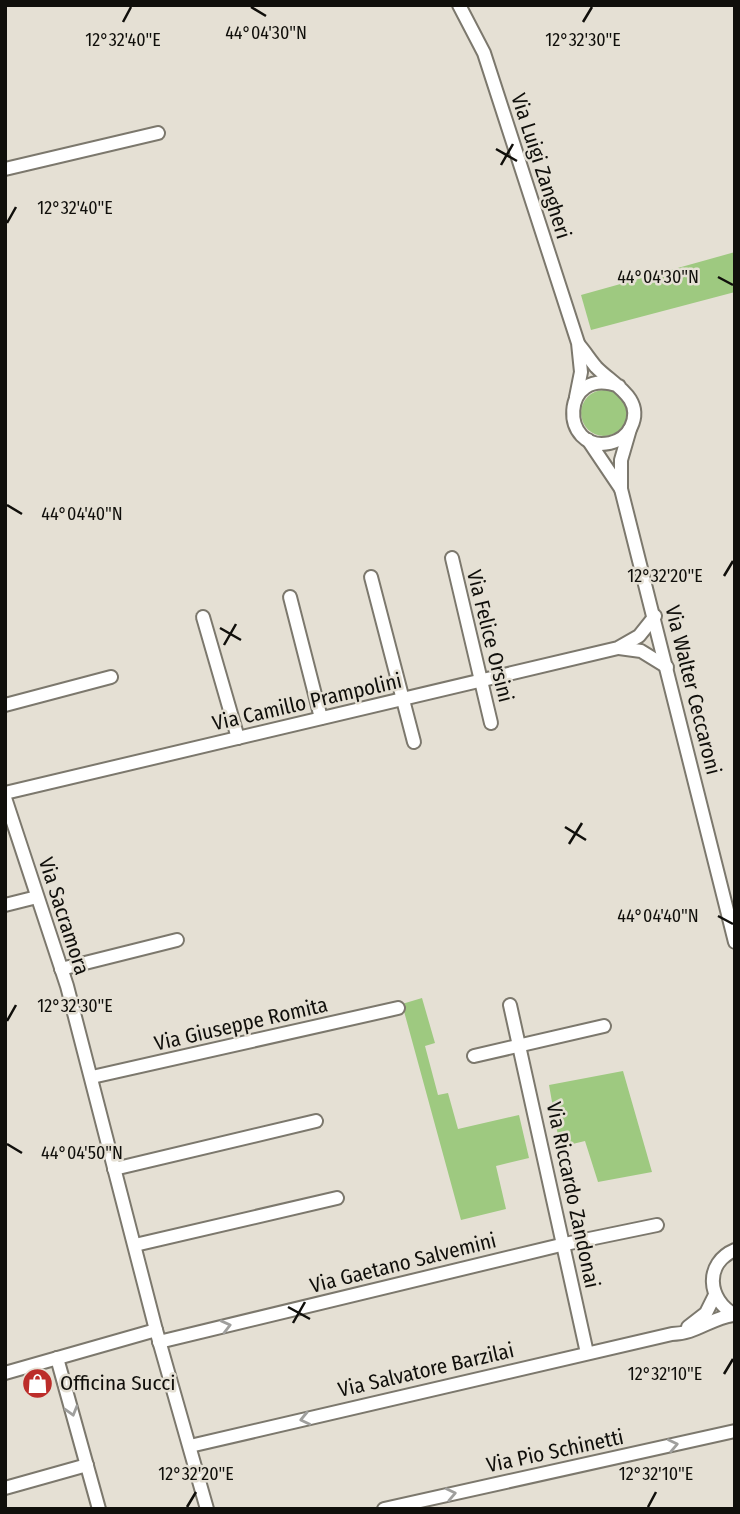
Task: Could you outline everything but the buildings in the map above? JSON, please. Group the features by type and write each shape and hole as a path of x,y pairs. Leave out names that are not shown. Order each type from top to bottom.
{"street":[{"name":"Via Luigi Zangheri","path":"458,5 484,53 578,342 581,372 576,397"},
{"path":"5,169 158,133"},
{"name":"Via Luigi Zangheri","path":"578,342 596,367 619,386"},
{"path":"576,397 591,385 600,382 619,386"},
{"name":"Via Walter Ceccaroni","path":"619,386 632,400 634,419 621,460 621,489 735,942"},
{"name":"Via Walter Ceccaroni","path":"576,397 572,416 580,434 588,440 621,489"},
{"path":"588,440 597,443 616,441 630,429"},
{"name":"Via Felice Orsini","path":"452,558 491,723"},
{"path":"371,576 414,742"},
{"path":"290,597 321,718"},
{"path":"203,617 238,738"},
{"name":"Via Camillo Prampolini","path":"5,795 618,648 639,636 655,617"},
{"name":"Via Camillo Prampolini","path":"618,648 641,651 667,667"},
{"path":"5,705 111,677"},
{"name":"Via Sacramora","path":"5,795 61,969 92,1077 158,1336 206,1509"},
{"path":"5,905 37,897"},
{"path":"61,969 177,940"},
{"name":"Via Riccardo Zandonai","path":"510,1005 587,1353"},
{"name":"Via Giuseppe Romita","path":"92,1077 398,1008"},
{"path":"474,1056 604,1026"},
{"path":"114,1169 316,1121"},
{"path":"136,1248 337,1198"},
{"path":"136,1248 277,1220"},
{"name":"Via Gaetano Salvemini","path":"5,1373 57,1358 657,1225"},
{"path":"734,1315 719,1304 712,1286 716,1267 735,1250"},
{"name":"Via Salvatore Barzilai","path":"672,1334 706,1313 715,1295"},
{"name":"Via Salvatore Barzilai","path":"190,1446 538,1363 672,1334 689,1334 718,1317 734,1315"},
{"path":"57,1358 99,1509"},
{"name":"Via Pio Schinetti","path":"384,1509 735,1431"},
{"path":"5,1488 87,1465"}],"green space":[{"path":"735,252 735,292 591,330 581,295"},
{"path":"604,390 620,397 627,413 620,429 604,436 588,429 581,413 588,397"},
{"path":"422,998 435,1043 425,1046 438,1095 448,1093 458,1129 519,1115 529,1158 496,1166 506,1209 461,1220 402,1004"},
{"path":"623,1071 652,1172 598,1182 585,1141 560,1147 549,1085"}],"place":[{"name":"Officina Succi","path":"37,1383"}]}
